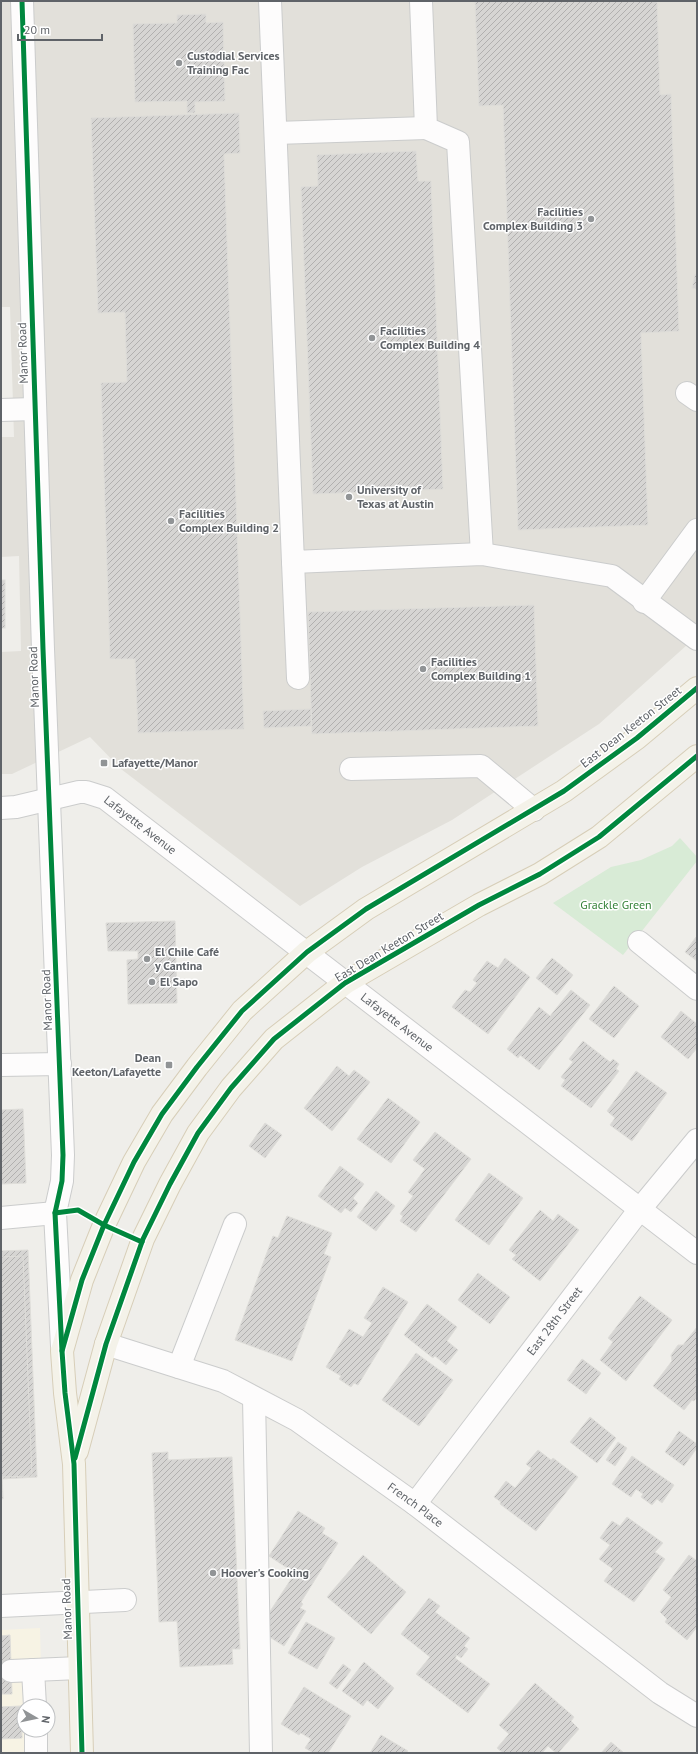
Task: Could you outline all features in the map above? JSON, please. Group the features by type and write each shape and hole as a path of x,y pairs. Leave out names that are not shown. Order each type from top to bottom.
{"main road":[{"name":"East Dean Keeton Street","path":"74,1464 65,1393 62,1351 82,1280 103,1228 134,1162 162,1114 197,1066 242,1011 307,952 366,908 564,791 637,738 697,688"},
{"name":"East Dean Keeton Street","path":"74,1464 106,1344 143,1239 170,1184 198,1133 231,1088 274,1038 345,983 479,905 540,874 599,838 697,756"},
{"name":"Manor Road","path":"74,1464 82,1753"}],"street":[{"name":"Manor Road","path":"22,1 34,409 63,1155 62,1181 55,1213 62,1351"},
{"path":"270,1 298,678"},
{"path":"421,1 426,128"},
{"path":"276,132 426,128 458,142 482,554"},
{"path":"1,410 34,409"},
{"path":"644,602 697,530"},
{"path":"293,562 482,554 612,576 644,602 697,639"},
{"path":"351,769 481,766 534,810"},
{"name":"Lafayette Avenue","path":"1,808 16,808 79,792 86,792 105,798 697,1253"},
{"path":"639,942 697,989"},
{"path":"1,1065 60,1064"},
{"name":"East 28th Street","path":"415,1504 640,1209 697,1140"},
{"path":"1,1218 55,1213"},
{"path":"179,1367 235,1224"},
{"name":"French Place","path":"106,1344 223,1381 297,1420 415,1504 660,1693 697,1716"},
{"path":"254,1398 261,1753"},
{"path":"1,1606 126,1600"},
{"path":"11,1671 79,1668"},
{"path":"34,1670 35,1698"},
{"path":"36,1738 36,1753"}],"shaded area":[{"name":"University of Texas at Austin","path":"1,1 697,1 697,636 599,724 452,820 362,867 300,906 121,769 90,737 12,774 1,774 1,652 21,651 19,556 1,557 1,437 14,437 10,307 1,307"},
{"path":"40,1628 42,1698 16,1698 16,1738 43,1738 43,1753 1,1753 1,1630"}],"green space":[{"name":"Grackle Green","path":"680,838 697,857 697,861 623,955 553,903 611,867 641,860 672,846"}],"building":[{"name":"Facilities Complex Building 3","path":"475,1 657,1 660,95 671,94 679,331 641,333 648,525 518,530 503,105 479,106"},
{"name":"Custodial Services Training Fac","path":"206,14 206,23 223,22 225,101 195,102 195,113 187,113 187,101 135,102 133,24 177,23 177,15"},
{"name":"Facilities Complex Building 2","path":"239,113 240,153 224,154 244,729 138,733 135,659 110,659 101,383 127,382 125,312 98,313 91,118"},
{"name":"Facilities Complex Building 4","path":"416,151 418,181 431,181 443,489 313,494 301,187 318,186 317,155"},
{"path":"695,274 697,275 697,289 692,288"},
{"path":"1,580 5,580 5,628 1,628"},
{"name":"Facilities Complex Building 1","path":"534,605 538,726 312,734 308,612"},
{"path":"311,709 311,726 264,728 263,711"},
{"name":"El Sapo","path":"175,921 177,1003 128,1004 127,960 138,959 138,951 108,951 106,923"},
{"path":"696,937 697,938 697,961 685,952"},
{"path":"505,958 530,977 488,1034 452,1007 465,990 470,992 477,983 473,980 487,961 498,968"},
{"path":"552,958 573,975 557,995 536,978"},
{"path":"614,986 639,1006 614,1038 589,1019"},
{"path":"571,990 590,1005 539,1070 520,1055 518,1058 507,1049 539,1007 550,1016"},
{"path":"681,1011 697,1024 697,1048 688,1059 661,1037"},
{"path":"583,1041 610,1062 613,1059 619,1064 616,1069 619,1071 591,1108 561,1086 565,1080 561,1077 573,1062 569,1059"},
{"path":"337,1066 349,1076 354,1070 370,1082 332,1131 304,1108"},
{"path":"636,1071 667,1093 632,1141 610,1125 615,1118 607,1111"},
{"path":"388,1098 420,1122 391,1163 357,1139"},
{"path":"23,1109 26,1183 1,1184 1,1110"},
{"path":"265,1123 282,1135 265,1158 249,1146"},
{"path":"435,1132 471,1159 416,1232 400,1221 403,1216 400,1214 413,1196 408,1192 425,1169 413,1160"},
{"path":"340,1166 364,1184 353,1198 358,1203 351,1212 345,1208 341,1213 318,1196"},
{"path":"489,1173 523,1198 489,1245 455,1220"},
{"path":"376,1191 395,1206 376,1231 357,1217"},
{"path":"540,1210 553,1221 558,1214 579,1230 540,1281 512,1259 516,1255 509,1250"},
{"path":"287,1216 332,1233 324,1254 331,1257 292,1361 235,1340 273,1236 278,1238"},
{"path":"28,1250 37,1477 2,1479 1,1251"},
{"path":"23,1256 32,1476 2,1477 3,1499 1,1499 1,1257"},
{"path":"478,1273 510,1297 490,1324 458,1300"},
{"path":"383,1287 408,1302 358,1385 354,1383 351,1387 339,1379 341,1376 326,1367 349,1329 363,1337 372,1323 364,1318"},
{"path":"640,1296 672,1320 626,1381 600,1360 613,1342 608,1338"},
{"path":"427,1304 457,1327 447,1341 458,1350 446,1365 435,1356 433,1358 404,1335"},
{"path":"697,1327 697,1397 694,1401 692,1400 684,1410 653,1386 672,1361 671,1355 678,1345 683,1345"},
{"path":"416,1353 453,1380 419,1426 382,1400"},
{"path":"582,1359 601,1373 586,1394 567,1380"},
{"path":"590,1417 616,1438 597,1463 570,1442"},
{"path":"679,1431 697,1444 697,1448 684,1466 665,1452"},
{"path":"618,1442 627,1448 615,1466 606,1460"},
{"path":"538,1450 551,1460 553,1458 578,1477 536,1531 500,1504 501,1502 494,1497 506,1481 515,1488 531,1468 526,1464"},
{"path":"168,1452 168,1460 232,1457 240,1649 232,1649 233,1664 180,1667 177,1621 159,1622 152,1453"},
{"path":"632,1456 674,1485 662,1503 657,1499 652,1505 641,1497 643,1494 636,1489 631,1497 612,1484"},
{"path":"298,1511 325,1528 322,1533 338,1543 301,1602 303,1604 300,1608 306,1611 284,1646 268,1636 267,1616 295,1573 269,1556"},
{"path":"627,1517 663,1543 655,1552 665,1559 634,1602 604,1581 613,1569 599,1559 610,1545 600,1538 612,1521 620,1526"},
{"path":"363,1555 406,1592 371,1634 327,1597"},
{"path":"689,1555 697,1561 697,1627 687,1640 665,1622 667,1619 660,1612 671,1597 663,1590"},
{"path":"429,1598 440,1606 435,1612 470,1638 464,1646 468,1649 461,1658 457,1655 455,1658 490,1684 468,1713 416,1674 430,1657 401,1634"},
{"path":"306,1622 335,1638 317,1669 288,1653"},
{"path":"10,1635 12,1694 1,1694 1,1636"},
{"path":"364,1662 394,1688 378,1709 367,1700 363,1706 342,1691"},
{"path":"343,1664 351,1670 337,1689 329,1683"},
{"path":"535,1683 574,1717 571,1721 579,1729 558,1753 548,1746 542,1753 503,1753 497,1748 509,1734 499,1725"},
{"path":"304,1687 351,1716 328,1753 314,1753 305,1748 311,1739 301,1733 299,1735 281,1724"},
{"path":"16,1706 16,1738 22,1738 1,1739 1,1707"},
{"path":"381,1735 408,1751 406,1753 370,1753"},
{"path":"611,1742 624,1753 601,1753"}],"cycle path":[{"path":"22,1 43,649 63,1155 62,1181 55,1213 62,1351"},
{"path":"82,1753 74,1464 65,1393 62,1351 82,1280 104,1225 134,1162 162,1114 242,1011 307,952 366,909 564,791 637,738 697,688"},
{"path":"75,1458 106,1344 143,1239 170,1184 198,1133 231,1088 274,1039 345,983 479,905 540,874 599,837 697,756"},
{"path":"55,1213 78,1210 104,1225 142,1242"}],"place":[{"name":"Custodial Services Training Fac","path":"179,63"},
{"name":"Facilities Complex Building 3","path":"591,219"},
{"name":"Facilities Complex Building 4","path":"372,338"},
{"name":"University of Texas at Austin","path":"349,497"},
{"name":"Facilities Complex Building 2","path":"171,521"},
{"name":"Facilities Complex Building 1","path":"423,669"},
{"name":"Lafayette/Manor","path":"104,763"},
{"name":"El Chile Café y Cantina","path":"147,959"},
{"name":"El Sapo","path":"152,982"},
{"name":"Dean Keeton/Lafayette","path":"169,1065"},
{"name":"Hoover's Cooking","path":"213,1573"}]}
